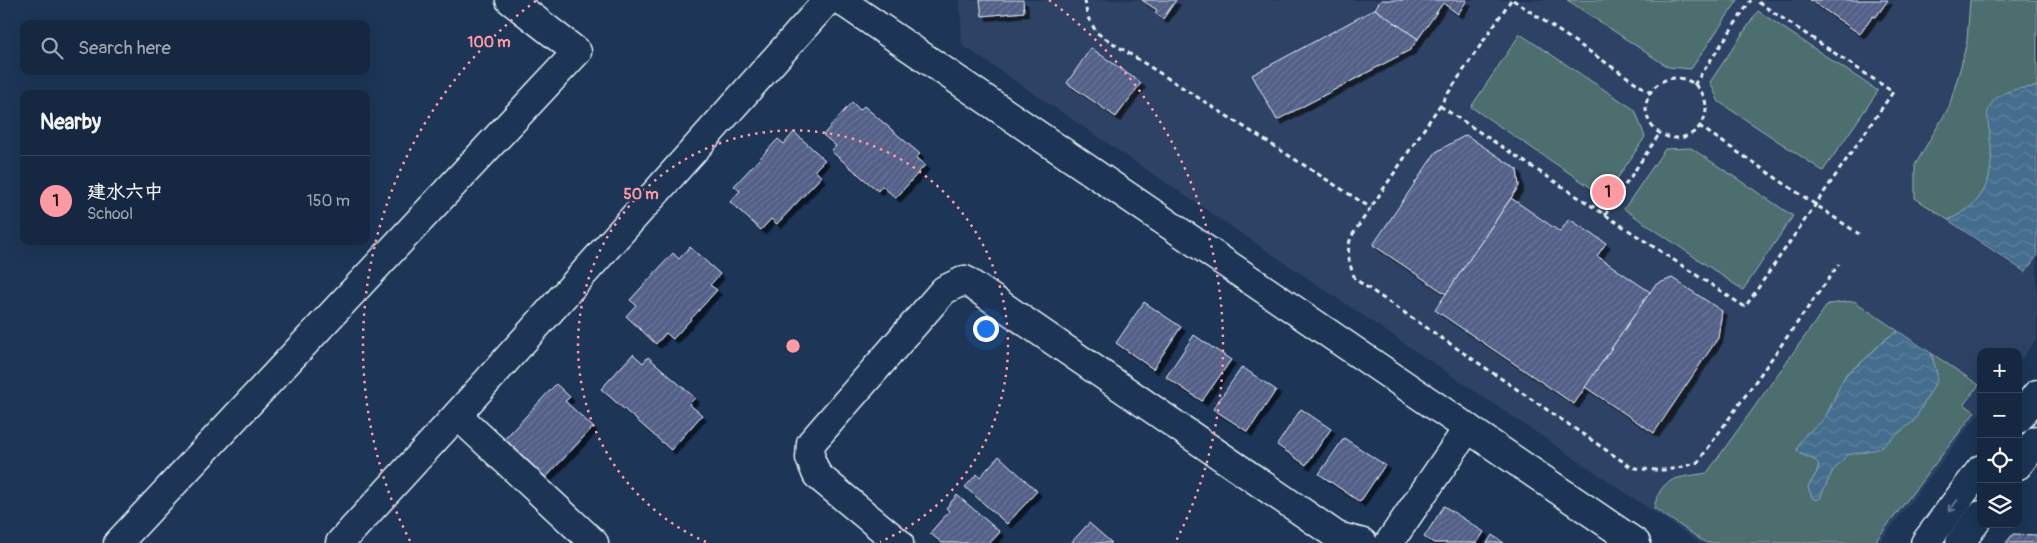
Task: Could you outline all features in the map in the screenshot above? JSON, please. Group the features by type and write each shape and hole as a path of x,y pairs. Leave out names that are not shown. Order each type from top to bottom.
{"street":[{"path":"118,543 577,52 510,0"},
{"path":"340,543 828,0"},
{"path":"840,0 1636,543"},
{"path":"899,543 817,475 810,458 811,443 944,290 965,280 1337,536 1363,543"},
{"path":"2022,414 2037,394"},
{"path":"457,415 594,543"},
{"path":"1389,543 1468,428"},
{"path":"2022,460 2037,440"},
{"path":"1925,543 1977,474"},
{"path":"1960,543 1977,520"}],"path":[{"path":"1085,0 1087,16 1097,33 1371,208"},
{"path":"1651,93 1512,0 1351,237 1348,248 1348,260 1355,279 1631,467 1649,471 1667,471 1683,468 1698,462 1838,264"},
{"path":"1694,85 1751,0"},
{"path":"1440,106 1745,307 1892,92 1755,0"},
{"path":"1675,78 1686,80 1694,85 1702,93 1706,102 1706,112 1699,126 1694,132 1682,138 1669,138 1660,133 1649,121 1646,108 1651,93 1656,86 1675,78"},
{"path":"1699,126 1859,234"},
{"path":"1606,215 1660,133"}],"shaded area":[{"path":"960,0 2037,0 2037,339 2022,358 2022,348 1977,348 1977,416 1879,543 1700,543 962,45"}],"green space":[{"path":"1567,0 1738,0 1691,69 1668,67"},
{"path":"1970,0 2037,0 2037,87 2024,88 1992,105 1988,117 1992,152 1991,165 1985,188 1971,206 1948,220 1915,198 1915,165 1949,107 1967,41"},
{"path":"1758,11 1878,91 1823,171 1719,102 1710,82"},
{"path":"1520,34 1635,110 1645,137 1605,197 1471,107"},
{"path":"1691,148 1793,216 1743,290 1624,209 1665,149"},
{"path":"1854,301 1898,331 1885,339 1864,360 1846,374 1826,416 1819,425 1806,434 1799,453 1815,460 1819,464 1817,472 1808,487 1820,498 1832,472 1841,460 1851,453 1867,452 1937,374 1931,353 1977,384 1977,388 1964,404 1975,412 1874,543 1706,543 1654,508 1661,489 1673,480 1707,473 1828,304"}],"water":[{"path":"2037,87 2037,256 2025,272 1948,220 1971,206 1985,188 1991,165 1990,135 1987,118 1991,104 2002,94 2015,89"},
{"path":"1898,331 1931,353 1937,374 1936,382 1914,421 1878,449 1847,455 1832,472 1820,498 1817,500 1812,498 1808,487 1817,472 1819,464 1815,460 1799,453 1797,451 1798,445 1804,436 1825,417 1846,375 1892,334"}],"building":[{"path":"980,0 1023,0 1024,12 982,16"},
{"path":"1142,0 1176,0 1163,19 1155,13 1157,10"},
{"path":"1381,0 1467,0 1458,14 1443,3 1418,39 1375,9"},
{"path":"1810,0 1888,0 1876,17 1873,16 1860,34"},
{"path":"1375,9 1418,39 1410,50 1277,120 1252,75"},
{"path":"1091,48 1141,83 1116,117 1067,83"},
{"path":"852,102 860,110 864,106 920,154 916,158 925,165 896,198 882,186 878,191 831,151 836,146 823,135"},
{"path":"794,132 825,160 815,170 821,177 777,224 771,219 761,230 730,202 740,191 734,186 778,139 784,144"},
{"path":"1466,135 1517,169 1519,186 1446,294 1373,245 1436,152"},
{"path":"1511,198 1560,232 1569,219 1606,243 1597,256 1650,292 1574,404 1435,310"},
{"path":"690,247 720,274 710,285 717,290 673,339 666,333 656,344 626,316 636,305 630,300 673,253 679,259"},
{"path":"1672,278 1722,311 1718,338 1654,433 1585,387 1655,285"},
{"path":"1144,302 1181,327 1153,369 1116,343"},
{"path":"1194,335 1231,360 1202,401 1166,377"},
{"path":"633,354 643,363 648,357 695,398 689,404 702,415 671,450 601,389"},
{"path":"1242,367 1276,390 1248,432 1213,409"},
{"path":"556,384 570,397 565,401 593,427 539,485 497,447"},
{"path":"1301,409 1331,429 1306,465 1277,445"},
{"path":"1344,438 1385,465 1360,502 1319,474"},
{"path":"999,456 1037,491 1007,524 965,487 977,474 980,477"},
{"path":"957,495 1000,532 990,543 942,543 930,533 949,511 946,508"},
{"path":"1444,506 1484,532 1477,543 1434,543 1424,537"},
{"path":"1089,523 1112,543 1071,543"},
{"path":"2013,534 2037,535 2037,543 2006,543"},
{"path":"1492,535 1504,543 1487,543"}],"place":[{"name":"建水六中","path":"1608,192"}]}
